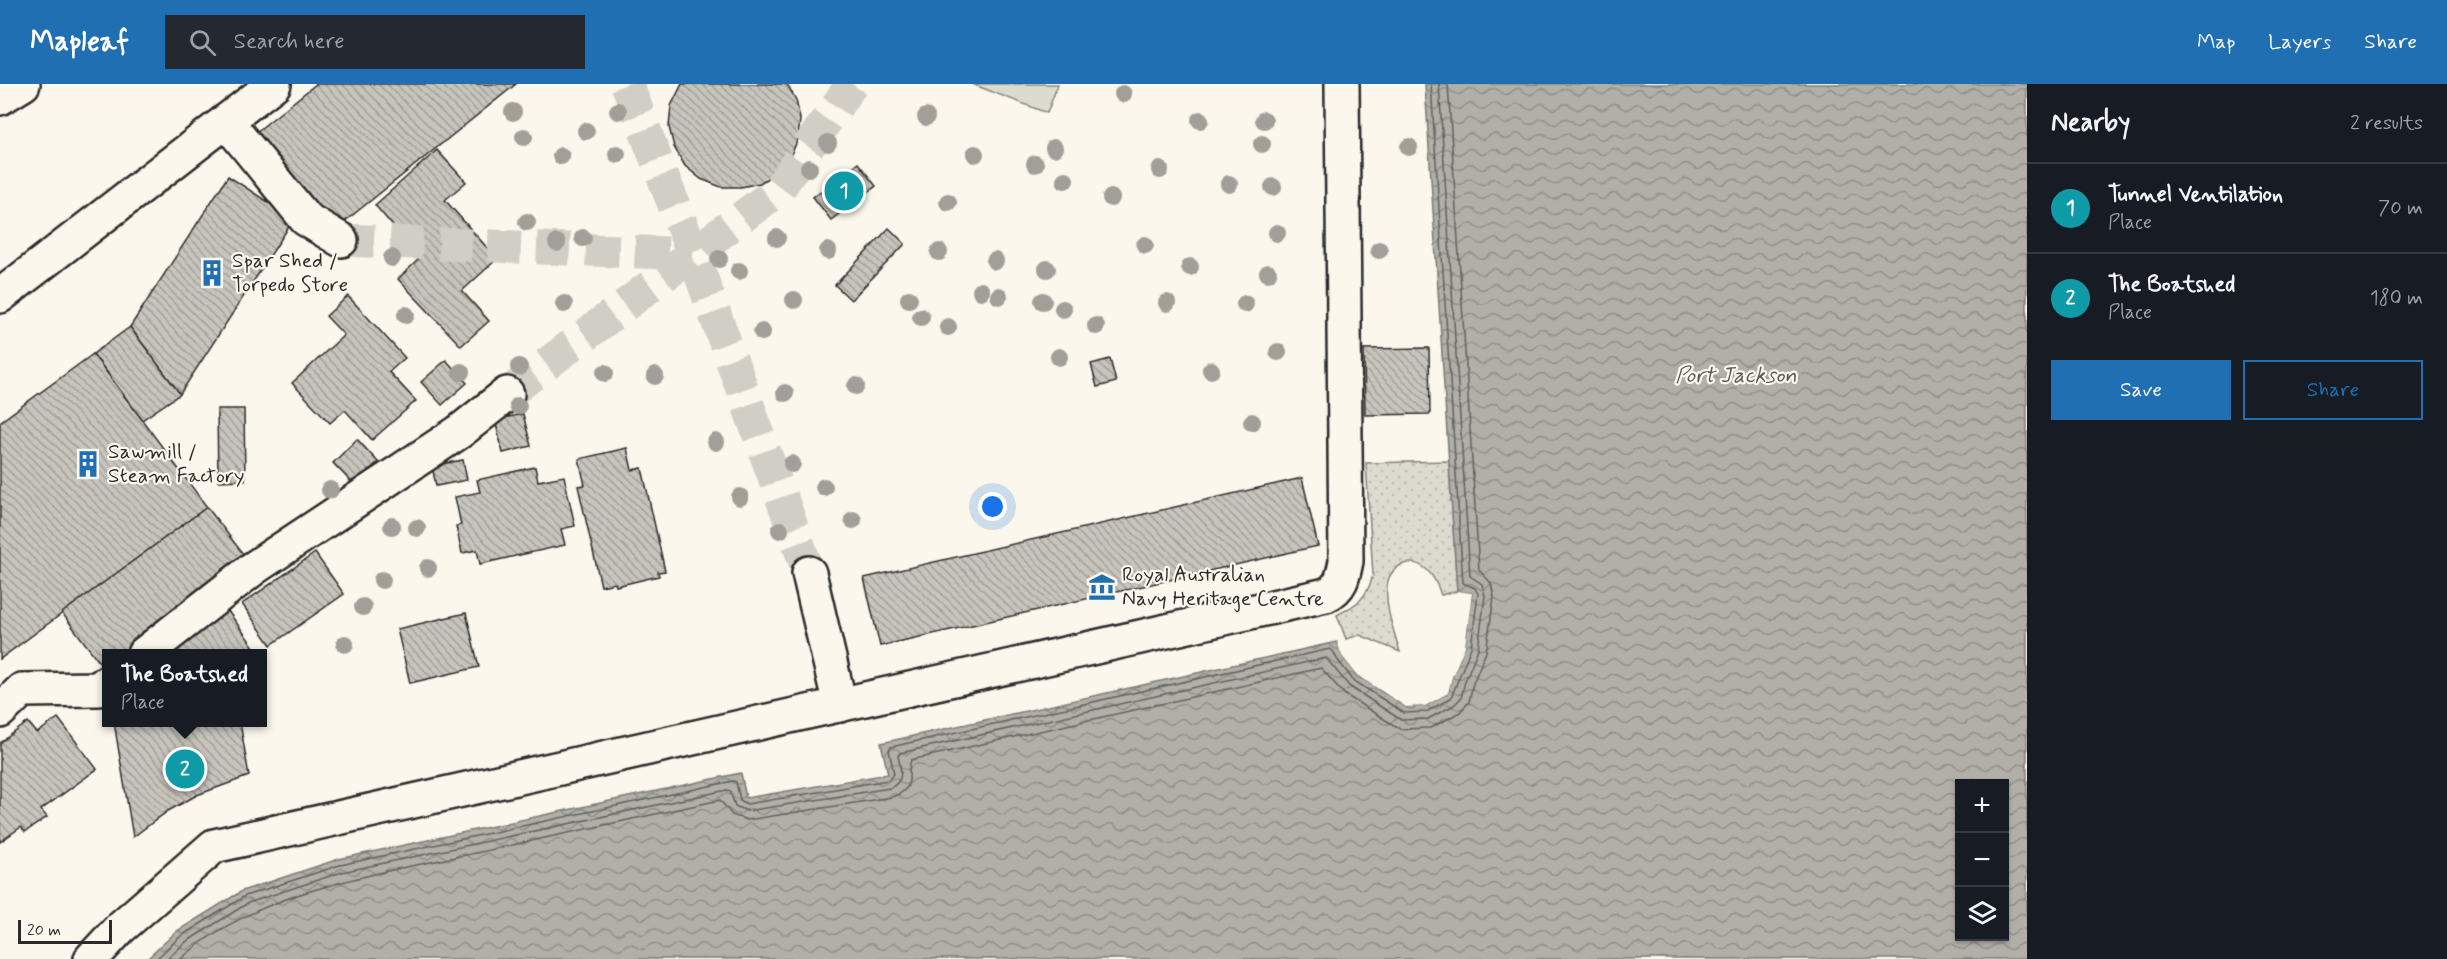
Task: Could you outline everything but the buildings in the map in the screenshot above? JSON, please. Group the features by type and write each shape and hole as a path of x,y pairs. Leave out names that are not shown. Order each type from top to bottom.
{"lane":[{"path":"0,98 23,84"},
{"path":"0,296 274,84"},
{"path":"91,959 120,928 214,846 1314,598 1336,590 1342,579 1346,561 1342,84"},
{"path":"226,121 306,219 341,240"},
{"path":"150,649 254,568 459,432 507,394"},
{"path":"809,573 840,705"},
{"path":"0,711 22,690 98,689 102,686"}],"shaded area":[{"path":"972,84 1058,84 1047,113"},
{"path":"1449,461 1457,591 1441,595 1433,576 1422,566 1415,563 1402,565 1392,573 1387,587 1390,620 1400,652 1360,635 1346,639 1337,615 1361,600 1373,575 1366,463"}],"water":[{"name":"Port Jackson","path":"1425,84 2027,84 2027,959 147,959 177,931 242,891 339,859 741,773 746,798 888,774 881,743 1337,642 1342,656 1357,675 1406,707 1425,706 1448,693 1465,646 1472,593 1457,591"}],"pier":[{"path":"1457,591 1472,593 1465,646 1448,693 1425,706 1406,707 1357,675 1342,656 1337,642 1340,641 1344,654 1359,673 1407,704 1424,703 1446,691 1449,676 1462,645 1469,595 1457,594"}],"tunnel":[{"path":"627,84 693,254 809,573"},
{"path":"507,394 778,190 852,84"},
{"path":"341,240 693,254"}],"place":[{"name":"Tunnel Ventilation","path":"844,191"},
{"name":"Spar Shed / Torpedo Store","path":"212,273"},
{"name":"Sawmill / Steam Factory","path":"88,464"},
{"name":"Royal Australian Navy Heritage Centre","path":"1102,587"},
{"name":"The Boatshed","path":"185,769"}]}
